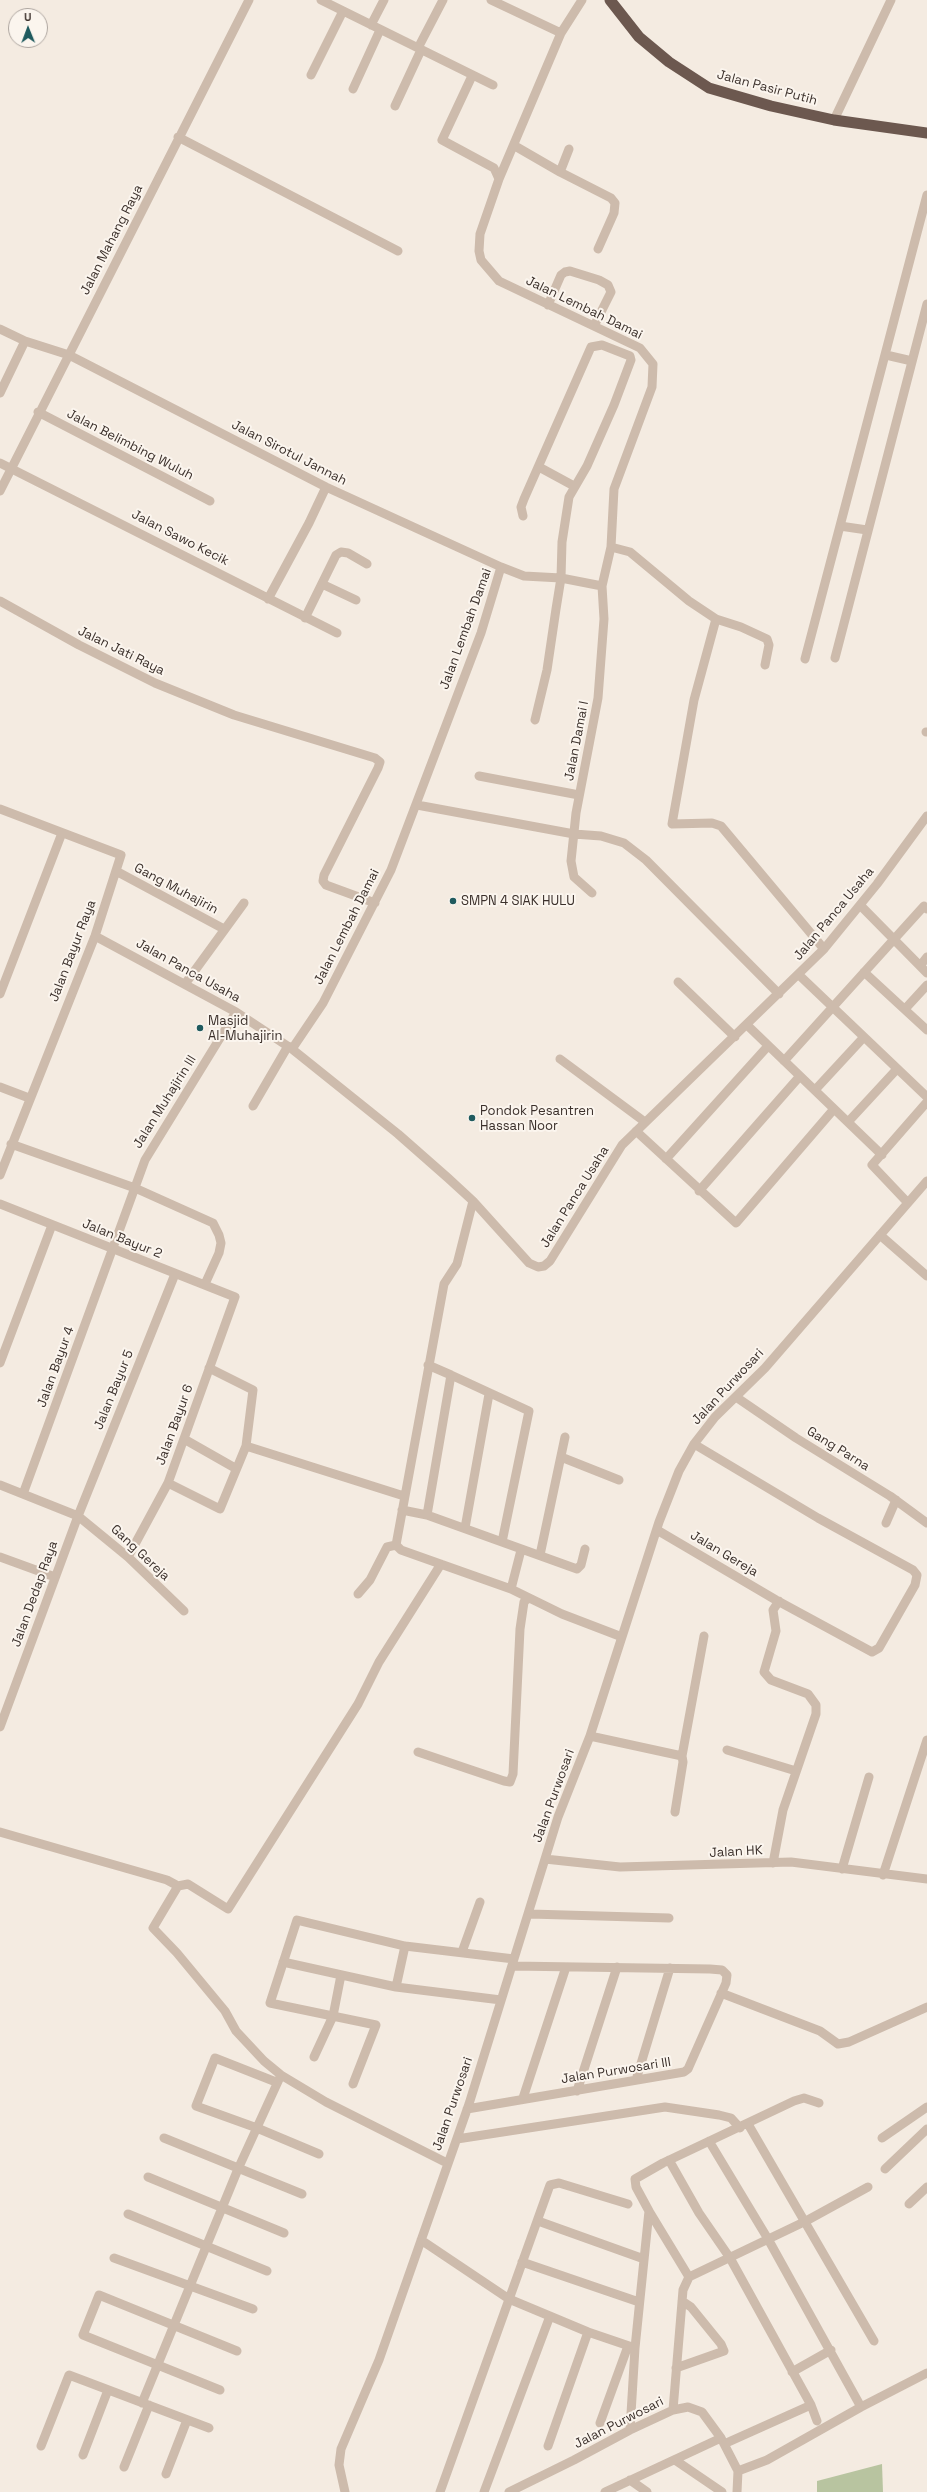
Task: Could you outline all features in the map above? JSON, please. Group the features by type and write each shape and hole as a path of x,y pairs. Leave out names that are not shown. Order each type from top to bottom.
{"highway":[{"name":"Jalan Pasir Putih","path":"610,0 639,37 669,62 709,88 771,106 834,120 927,133"}],"street":[{"name":"Jalan Mahang Raya","path":"0,491 38,412 69,355 178,137 249,0"},
{"path":"322,0 472,76 493,85"},
{"path":"371,25 384,0"},
{"path":"395,106 443,0"},
{"path":"491,0 561,33"},
{"name":"Jalan Lembah Damai","path":"253,1106 290,1048 323,1003 375,903 417,805 442,732 481,633 501,568 524,576 561,578 602,586 611,547 614,489 652,387 654,364 640,348 498,281 481,260 479,252 480,234 499,179 515,146 561,33 582,0"},
{"path":"834,120 891,0"},
{"path":"311,75 343,11"},
{"path":"353,89 380,30"},
{"path":"472,76 442,140 494,168 499,179"},
{"path":"178,137 398,251"},
{"path":"515,146 560,172 612,198 615,203 614,213 598,249"},
{"path":"560,172 569,148"},
{"path":"805,660 927,194"},
{"path":"548,305 561,275 565,272 570,271 599,280 608,285 611,292 594,326"},
{"path":"835,658 867,530 927,304"},
{"name":"Jalan Sirotul Jannah","path":"0,329 25,341 69,355 326,487 501,568"},
{"path":"0,393 25,341"},
{"path":"523,516 521,507 591,347 602,345 630,356 631,360 587,466 569,497 563,535 561,578 547,670 535,720"},
{"path":"886,355 912,361"},
{"name":"Jalan Belimbing Wuluh","path":"38,412 210,501"},
{"name":"Jalan Sawo Kecik","path":"0,463 12,467 337,633"},
{"path":"539,467 574,486"},
{"path":"268,599 309,523 326,487"},
{"path":"840,526 867,530"},
{"path":"611,547 630,552 689,601 716,619 741,627 767,639 769,645 765,665"},
{"path":"305,618 332,562 341,552 367,564"},
{"path":"322,584 356,600"},
{"name":"Jalan Damai I","path":"592,893 572,872 574,834 598,698 604,619 602,586"},
{"name":"Jalan Jati Raya","path":"0,602 79,645 155,683 234,715 376,758 380,762 324,875 323,881 326,885 375,903"},
{"path":"716,619 694,700 672,824 712,824 721,826 824,949"},
{"path":"479,776 580,795"},
{"path":"417,805 574,834 601,836 624,843 646,860 779,994"},
{"name":"Jalan Bayur Raya","path":"0,1175 3,1159 11,1144 95,936 121,855 1,811"},
{"name":"Jalan Panca Usaha","path":"95,936 236,1012 290,1048 398,1134 473,1201 526,1260 533,1266 544,1266 550,1261 622,1145 693,1079 824,949 860,905 927,816"},
{"path":"0,994 62,833"},
{"name":"Gang Muhajirin","path":"116,871 224,929"},
{"path":"185,984 244,903"},
{"path":"860,905 927,973"},
{"path":"784,1061 924,906 927,909"},
{"path":"920,966 927,957"},
{"path":"864,972 927,1030"},
{"path":"799,975 927,1097"},
{"path":"678,982 734,1037"},
{"path":"905,1009 927,985"},
{"name":"Jalan Muhajirin III","path":"113,1249 145,1160 236,1012"},
{"path":"747,1025 882,1155"},
{"path":"815,1090 864,1037"},
{"path":"666,1159 768,1046"},
{"path":"560,1059 645,1122"},
{"path":"848,1122 897,1069"},
{"path":"699,1190 800,1076"},
{"path":"0,1087 29,1098"},
{"path":"908,1203 872,1165 927,1102"},
{"path":"636,1131 736,1223 834,1109"},
{"path":"11,1144 135,1188 213,1223 219,1235 219,1253 205,1284"},
{"name":"Jalan Purwosari","path":"345,2492 338,2465 341,2449 379,2360 447,2163 457,2139 530,1914 558,1818 590,1736 657,1530 679,1471 694,1444 715,1417 765,1368 927,1181"},
{"path":"396,1545 444,1284 457,1264 473,1201"},
{"name":"Jalan Bayur 2","path":"0,1204 235,1297"},
{"path":"0,1363 52,1225"},
{"path":"880,1235 927,1276"},
{"name":"Jalan Bayur 4","path":"23,1494 113,1249"},
{"name":"Jalan Bayur 5","path":"78,1516 175,1274"},
{"name":"Jalan Bayur 6","path":"128,1556 168,1483 235,1297"},
{"path":"428,1365 489,1394 530,1411 502,1542"},
{"path":"168,1483 220,1509 227,1494 235,1468 246,1446 253,1390 209,1368"},
{"path":"427,1515 451,1375"},
{"path":"465,1528 489,1394"},
{"name":"Gang Parna","path":"736,1397 896,1500 927,1523"},
{"path":"540,1556 565,1437"},
{"path":"184,1439 235,1468"},
{"name":"Jalan Gereja","path":"657,1530 779,1601 872,1652 879,1648 915,1585 918,1575 907,1566 818,1518 694,1444"},
{"path":"246,1446 404,1496"},
{"path":"561,1457 619,1480"},
{"name":"Gang Gereja","path":"0,1485 78,1516 128,1556 184,1611"},
{"path":"886,1522 896,1500"},
{"path":"402,1510 427,1515 577,1569 581,1565 585,1549"},
{"name":"Jalan Dedap Raya","path":"0,1727 78,1516"},
{"path":"396,1545 401,1550 511,1590 562,1614 622,1638"},
{"path":"358,1594 370,1580 387,1547 396,1545"},
{"path":"511,1590 521,1550"},
{"path":"0,1557 55,1577"},
{"path":"0,1832 167,1880 178,1886 188,1884 226,1909 229,1908 358,1704 379,1662 442,1564"},
{"path":"418,1752 510,1782 513,1774 520,1629 524,1602 528,1598"},
{"path":"773,1863 783,1810 812,1729 816,1706 808,1694 771,1680 764,1672 776,1631 774,1610 779,1601"},
{"path":"675,1812 683,1762 682,1756 704,1636"},
{"path":"590,1736 682,1756"},
{"path":"883,1875 927,1740"},
{"path":"727,1750 796,1771"},
{"path":"842,1869 869,1776"},
{"name":"Jalan HK","path":"545,1859 620,1867 791,1862 883,1875 927,1879"},
{"path":"178,1886 153,1928 177,1952 225,2011 236,2031 264,2061 278,2079"},
{"path":"462,1952 480,1902"},
{"path":"530,1914 669,1918"},
{"name":"Jalan Purwosari III","path":"283,1962 297,1920 405,1946 462,1952 513,1963 566,1967 710,1968 726,1972 726,1983 688,2069 678,2075 636,2080 577,2091 523,2098 467,2109"},
{"path":"396,1987 405,1946"},
{"path":"353,2084 376,2025 270,2003 283,1962 396,1987 501,2000"},
{"path":"523,2098 566,1967"},
{"path":"577,2091 617,1967"},
{"path":"636,2080 670,1968"},
{"path":"314,2057 333,2016 341,1975"},
{"path":"721,1993 820,2031 838,2044 849,2042 927,2007"},
{"path":"320,2154 257,2128 196,2106 215,2058 278,2079 447,2163"},
{"path":"124,2467 157,2365 238,2168 278,2079"},
{"path":"689,2277 649,2211 636,2187 635,2179 669,2160 744,2126 794,2101 804,2098 819,2103"},
{"path":"457,2139 665,2107 731,2118 744,2126 806,2222 874,2341"},
{"path":"882,2138 927,2107"},
{"path":"885,2169 927,2129"},
{"path":"164,2138 302,2194"},
{"path":"709,2142 768,2240 831,2350 861,2407"},
{"path":"669,2160 699,2213 730,2258 811,2405 817,2421"},
{"path":"148,2177 284,2232"},
{"path":"440,2492 550,2185 554,2183 628,2204"},
{"path":"673,2410 683,2290 689,2277 806,2222 868,2187"},
{"path":"909,2204 927,2187"},
{"path":"630,2430 631,2347 639,2302 649,2211"},
{"path":"128,2214 267,2271"},
{"path":"538,2221 644,2259"},
{"path":"421,2240 509,2299 588,2332 631,2347"},
{"path":"114,2258 253,2309"},
{"path":"522,2262 639,2302"},
{"path":"220,2390 83,2335 99,2296 237,2351"},
{"path":"676,2368 724,2351 721,2344 691,2306 682,2301"},
{"path":"484,2492 550,2316"},
{"path":"548,2446 588,2332"},
{"path":"600,2423 631,2347"},
{"path":"792,2372 831,2350"},
{"path":"737,2492 738,2471 767,2460 861,2407 927,2373"},
{"path":"41,2446 69,2375 209,2428"},
{"path":"83,2455 108,2390"},
{"path":"605,2492 675,2460 811,2405"},
{"name":"Jalan Purwosari","path":"509,2492 630,2430 673,2410 695,2408 702,2412 722,2441 738,2471"},
{"path":"166,2474 187,2420"},
{"path":"675,2460 722,2492"},
{"path":"630,2480 647,2492"}],"green space":[{"path":"882,2464 883,2492 817,2492 817,2481"}],"place":[{"name":"SMPN 4 SIAK HULU","path":"453,901"},
{"name":"Masjid Al-Muhajirin","path":"200,1028"},
{"name":"Pondok Pesantren Hassan Noor","path":"472,1118"}]}
